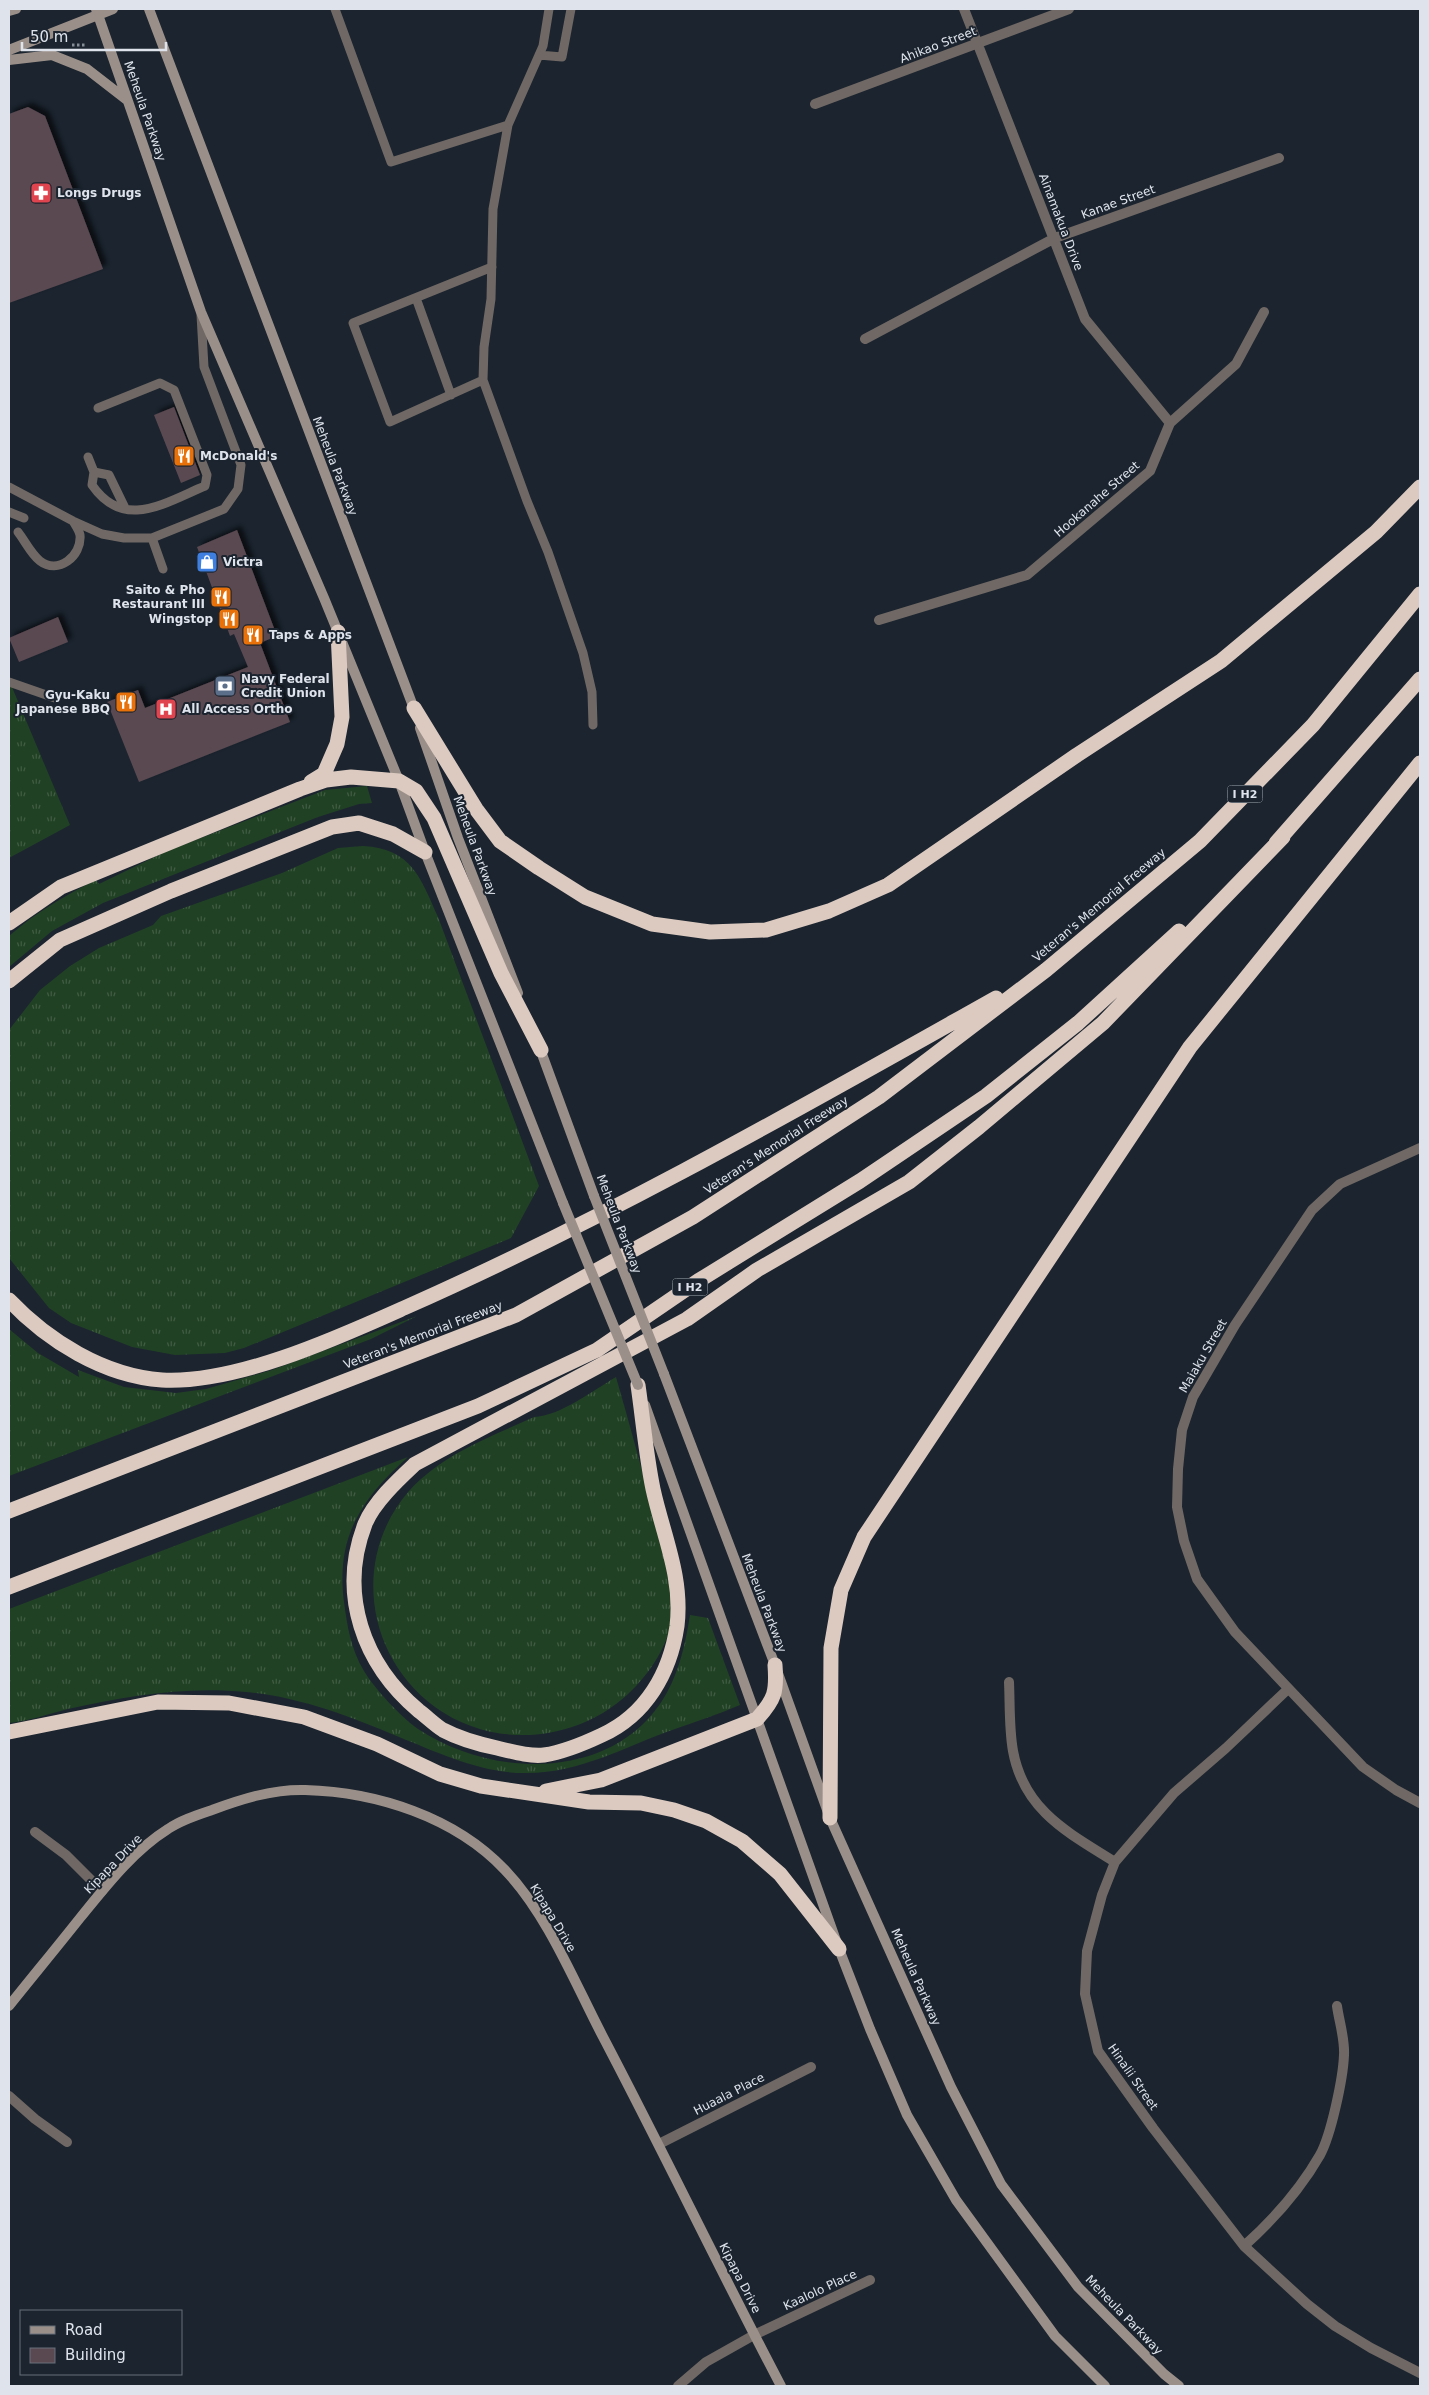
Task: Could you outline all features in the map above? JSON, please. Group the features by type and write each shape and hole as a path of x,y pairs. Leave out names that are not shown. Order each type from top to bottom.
{"highway":[{"path":"414,708 476,809 500,841 547,873 586,897 652,924 710,932 766,930 828,911 888,885 1077,755 1221,661 1376,532 1420,487"},
{"name":"Veteran's Memorial Freeway","path":"9,1511 516,1315 693,1216 879,1097 1046,970 1200,841 1313,725 1420,594"},
{"path":"300,789 324,774 337,744 342,717 338,632"},
{"name":"I H2","path":"9,1588 478,1406 597,1350 698,1281 860,1181 986,1096 1078,1023 1283,837 1420,679"},
{"path":"830,1818 831,1648 840,1590 864,1538 1190,1047 1420,763"},
{"path":"9,923 61,887 300,789 326,780 352,777 399,780 416,791 434,818 501,973 541,1050"},
{"path":"9,981 60,940 171,891 332,827 359,824 393,834 425,852"},
{"path":"638,1385 653,1488 678,1586 676,1626 666,1671 645,1704 617,1728 579,1746 542,1755 471,1742 442,1729 409,1702 387,1678 362,1636 355,1602 354,1561 366,1522 393,1485 415,1464 686,1319 757,1270 909,1182 979,1127 1103,1023 1283,837"},
{"path":"9,1300 64,1347 111,1369 162,1380 214,1376 247,1369 349,1332 504,1264 798,1110 1046,970"},
{"path":"515,1792 555,1790 601,1780 757,1719 771,1704 776,1687 775,1666"},
{"path":"9,1732 158,1702 229,1703 304,1717 377,1744 440,1774 481,1786 588,1802 641,1803 674,1810 706,1821 742,1841 780,1874 839,1948"}],"main road":[{"path":"9,12 16,9"},
{"path":"9,50 97,12 113,9"},
{"name":"Meheula Parkway","path":"149,9 414,708 458,838 541,1050 594,1196 775,1666 830,1818 951,2087 1000,2184 1078,2287 1179,2386"},
{"name":"Meheula Parkway","path":"97,12 201,312 399,780 425,852 563,1203 638,1385 839,1948 870,2028 907,2115 956,2200 1055,2336 1105,2386"},
{"path":"9,60 52,55 87,69 128,100"},
{"name":"Kipapa Drive","path":"9,2006 102,1891 140,1850 169,1828 249,1797 303,1790 347,1794 396,1803 441,1823 485,1850 507,1872 529,1900 553,1941 659,2144 781,2386"}],"street":[{"name":"Ainamakua Drive","path":"964,9 1055,238 1085,319 1170,423"},
{"name":"Ahikao Street","path":"816,104 1069,9"},
{"name":"Kanae Street","path":"866,340 1055,238 1279,158"},
{"name":"Hookanahe Street","path":"880,620 1027,575 1150,472 1170,423 1236,364 1264,312"},
{"name":"Maiaku Street","path":"1420,1148 1340,1184 1312,1210 1234,1325 1193,1397 1182,1430 1178,1469 1178,1507 1184,1541 1197,1579 1235,1632 1363,1767 1396,1790 1420,1803"},
{"path":"1009,1682 1013,1751 1021,1776 1031,1796 1057,1826 1115,1862"},
{"name":"Hinalii Street","path":"1288,1689 1226,1748 1174,1793 1115,1862 1102,1896 1087,1951 1084,1994 1098,2051 1153,2128 1244,2246 1306,2304 1335,2326 1420,2373"},
{"path":"35,1832 66,1855 102,1891"},
{"path":"1244,2246 1271,2222 1320,2154 1339,2092 1344,2053 1337,2006"},
{"name":"Huaala Place","path":"659,2144 811,2067"},
{"path":"9,2096 35,2119 67,2142"},
{"name":"Kaalolo Place","path":"678,2386 706,2362 754,2335 870,2280"}],"lane":[{"path":"335,9 391,162 508,125"},
{"path":"549,9 543,46 508,125 493,209 492,299 484,347 483,380 527,501 548,552 583,653 592,692 593,725"},
{"path":"539,55 562,57 571,9"},
{"path":"483,380 390,422 353,323 492,267"},
{"path":"416,298 451,394"},
{"path":"9,487 102,534 132,539 152,538 224,509 238,489 241,465 204,367 201,312"},
{"path":"88,457 94,472 92,486 100,498 113,507 136,511 147,510 205,486 207,475 174,390 160,383 98,408"},
{"path":"94,472 109,475 125,508"},
{"path":"9,512 24,518"},
{"path":"18,532 41,562 57,566 73,557 78,550 80,533 74,521"},
{"path":"152,538 163,569"},
{"path":"9,682 56,698"}],"path":[{"path":"72,45 86,45"}],"green space":[{"path":"9,680 70,825 9,858"},
{"path":"367,786 372,803 359,804 318,817 103,903 52,931 9,967 9,936 50,905 96,880 99,884 167,851 325,790"},
{"path":"363,846 380,848 404,859 426,889 438,917 539,1186 511,1238 244,1348 225,1353 175,1355 132,1347 71,1323 49,1308 9,1258 9,1030 40,990 70,966 99,948 153,925 161,916 282,873 338,848"},
{"path":"417,1316 371,1339 9,1476 9,1329 38,1353 79,1377 78,1370 124,1387 176,1393 206,1389 272,1370"},
{"path":"616,1377 671,1578 674,1610 664,1646 644,1677 627,1695 606,1711 583,1723 558,1731 533,1735 507,1734 482,1730 458,1721 435,1707 411,1686 393,1661 381,1633 374,1604 374,1574 379,1545 391,1517 409,1491 422,1478 451,1457 484,1439 534,1417 544,1416 566,1407"},
{"path":"408,1457 381,1484 359,1514 346,1546 342,1579 348,1628 360,1663 368,1678 381,1694 418,1729 447,1745 479,1756 512,1763 546,1764 579,1759 610,1748 637,1729 660,1704 676,1673 686,1638 690,1615 708,1618 740,1705 585,1764 547,1772 527,1773 494,1770 478,1766 445,1756 324,1708 285,1698 246,1692 201,1690 156,1693 90,1704 9,1723 9,1609"}],"building":[{"name":"Longs Drugs","path":"28,107 45,116 103,269 9,303 9,114"},
{"name":"McDonald's","path":"174,407 200,475 181,483 154,415"},
{"path":"237,530 277,636 260,643 290,722 139,782 107,702 138,690 145,708 248,667 234,634 230,636 197,547"},
{"path":"58,617 68,642 19,662 9,638"}],"place":[{"name":"Longs Drugs","path":"41,193"},
{"name":"McDonald's","path":"184,456"},
{"name":"Victra","path":"207,562"},
{"name":"Saito & Pho Restaurant III","path":"221,597"},
{"name":"Wingstop","path":"229,619"},
{"name":"Taps & Apps","path":"253,635"},
{"name":"Navy Federal Credit Union","path":"225,686"},
{"name":"Gyu-Kaku Japanese BBQ","path":"126,702"},
{"name":"All Access Ortho","path":"166,709"}]}
